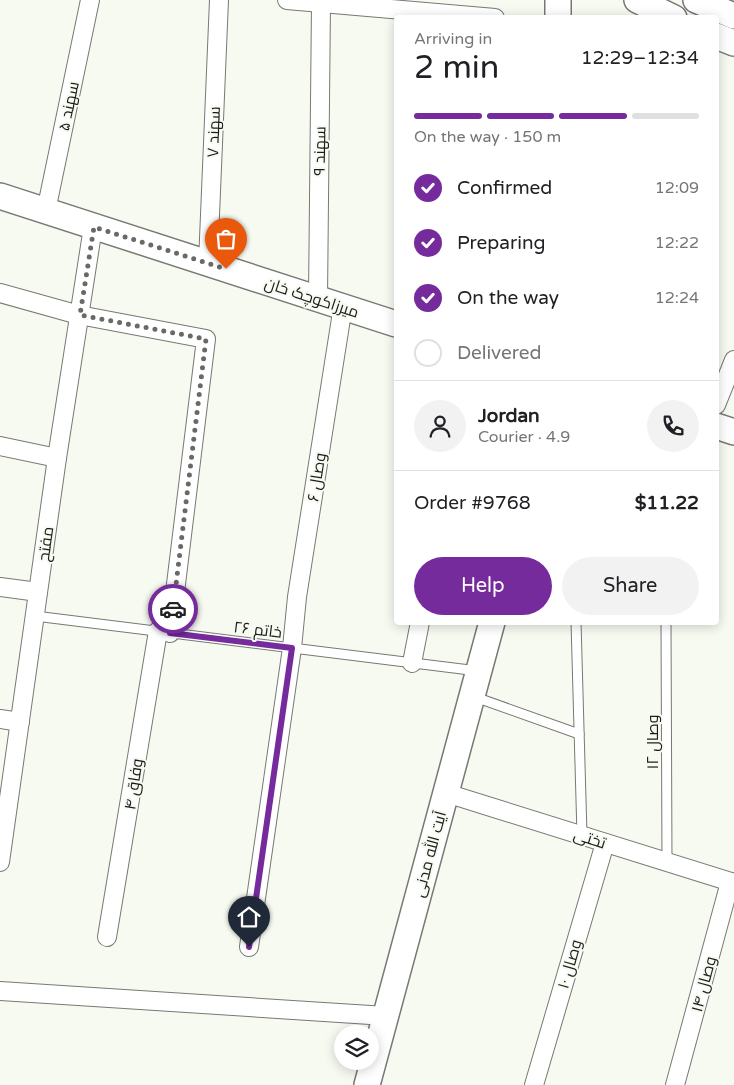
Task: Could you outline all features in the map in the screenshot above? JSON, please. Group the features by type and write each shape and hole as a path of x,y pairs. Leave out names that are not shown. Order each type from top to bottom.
{"main road":[{"path":"558,0 558,15"},
{"path":"636,0 668,15"},
{"path":"696,0 728,9"},
{"path":"719,37 734,43"},
{"name":"میرزاکوچک خان","path":"0,196 394,323"},
{"path":"719,427 734,432"},
{"name":"آیت الله مدنی","path":"367,1085 491,625"}],"street":[{"name":"سهند ۵","path":"46,211 90,0"},
{"name":"سهند ۷","path":"208,263 219,0"},
{"path":"287,0 444,15"},
{"name":"سهند ۹","path":"318,298 321,3"},
{"name":"مفتح","path":"0,857 57,458 94,227"},
{"path":"0,293 80,315"},
{"name":"وصال ۶","path":"249,947 292,648 297,597 343,306"},
{"name":"وفاق ۴","path":"80,315 206,339 164,632 107,937"},
{"path":"719,398 734,360"},
{"path":"0,446 57,458"},
{"path":"0,587 38,592"},
{"path":"412,663 419,625"},
{"path":"0,720 20,722"},
{"name":"تختی","path":"446,793 732,883"},
{"name":"وصال ۱۰","path":"534,1085 605,843"},
{"name":"وصال ۱۴","path":"675,1085 732,883"},
{"path":"0,991 386,1016"}],"lane":[{"name":"خاتم ۲۶","path":"34,616 479,671"},
{"path":"576,625 582,835"},
{"name":"وصال ۱۲","path":"666,625 667,862"},
{"path":"472,696 579,734"}],"way so far":[{"path":"173,609 206,339 80,315 94,227 226,269"}],"route":[{"path":"173,609 170,633 292,648 249,947"}]}
